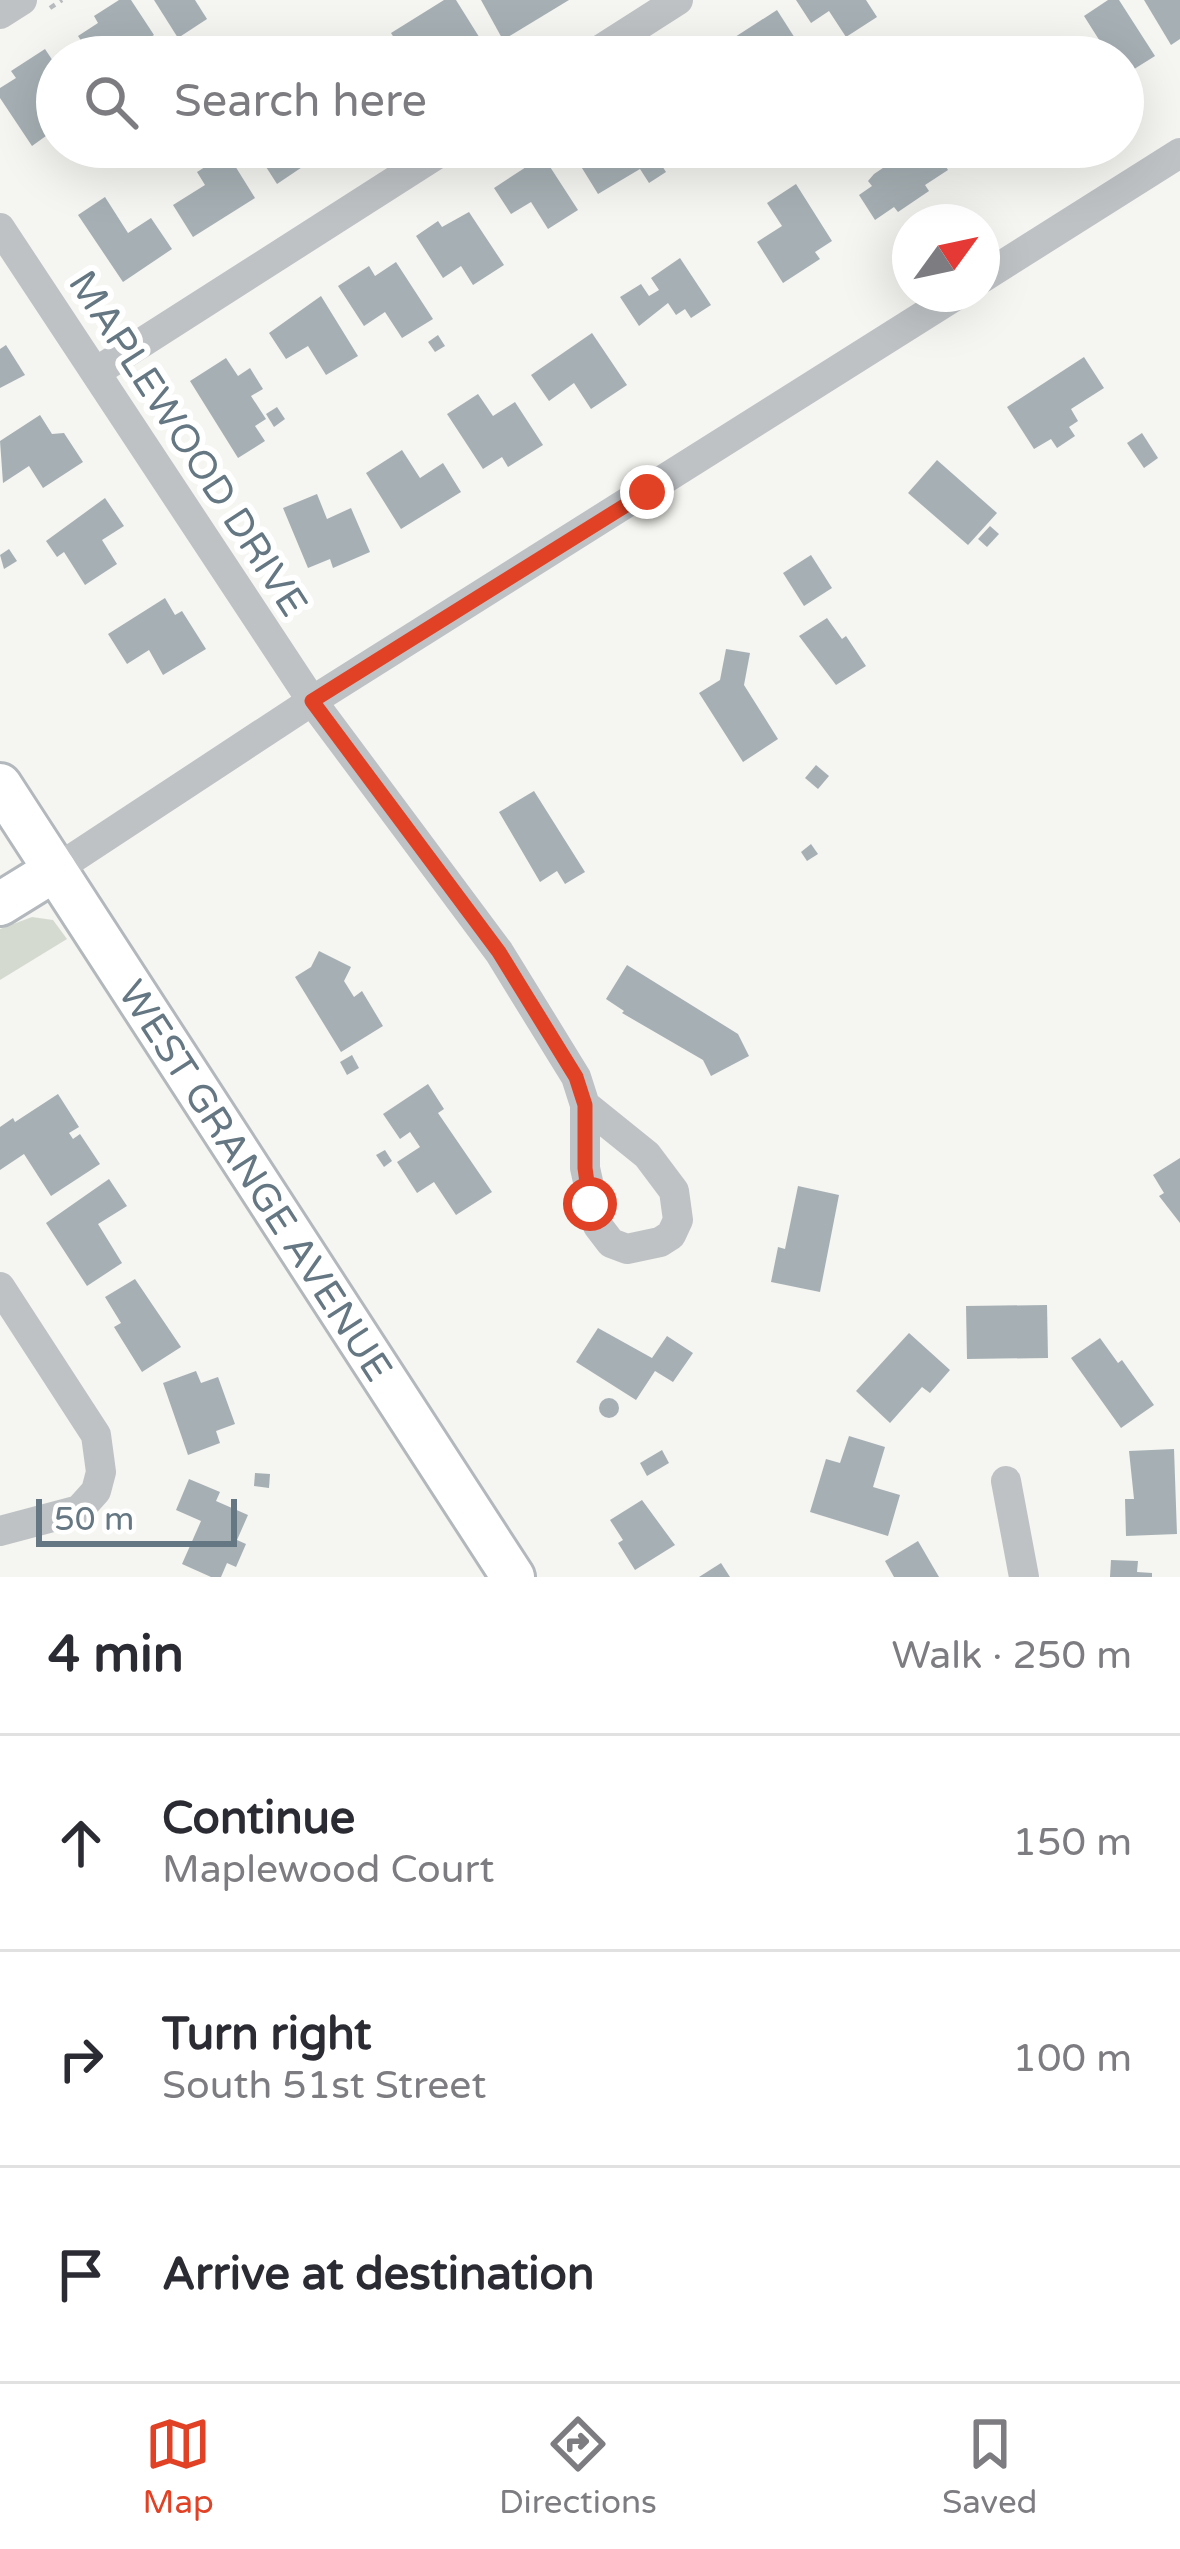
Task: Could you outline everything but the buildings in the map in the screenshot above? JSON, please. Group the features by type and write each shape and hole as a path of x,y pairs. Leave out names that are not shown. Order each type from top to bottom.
{"street":[{"path":"0,14 22,0"},
{"path":"622,36 678,0"},
{"path":"1000,267 1180,153"},
{"path":"96,372 415,168"},
{"name":"MAPLEWOOD DRIVE","path":"0,228 312,701 499,952 576,1077 585,1105"},
{"path":"0,904 312,701 929,312"},
{"name":"WEST GRANGE AVENUE","path":"0,785 513,1577"},
{"path":"585,1105 647,1155 674,1191 678,1220 671,1235 660,1242 627,1249 611,1243 598,1226 585,1168 585,1105"},
{"path":"0,1287 95,1435 101,1472 96,1491 79,1510 0,1530"},
{"path":"1006,1481 1024,1577"}],"shaded area":[{"path":"32,917 53,920 67,939 0,980 0,929"}],"route":[{"path":"590,1204 585,1105 576,1077 499,952 312,701 647,492"}]}
